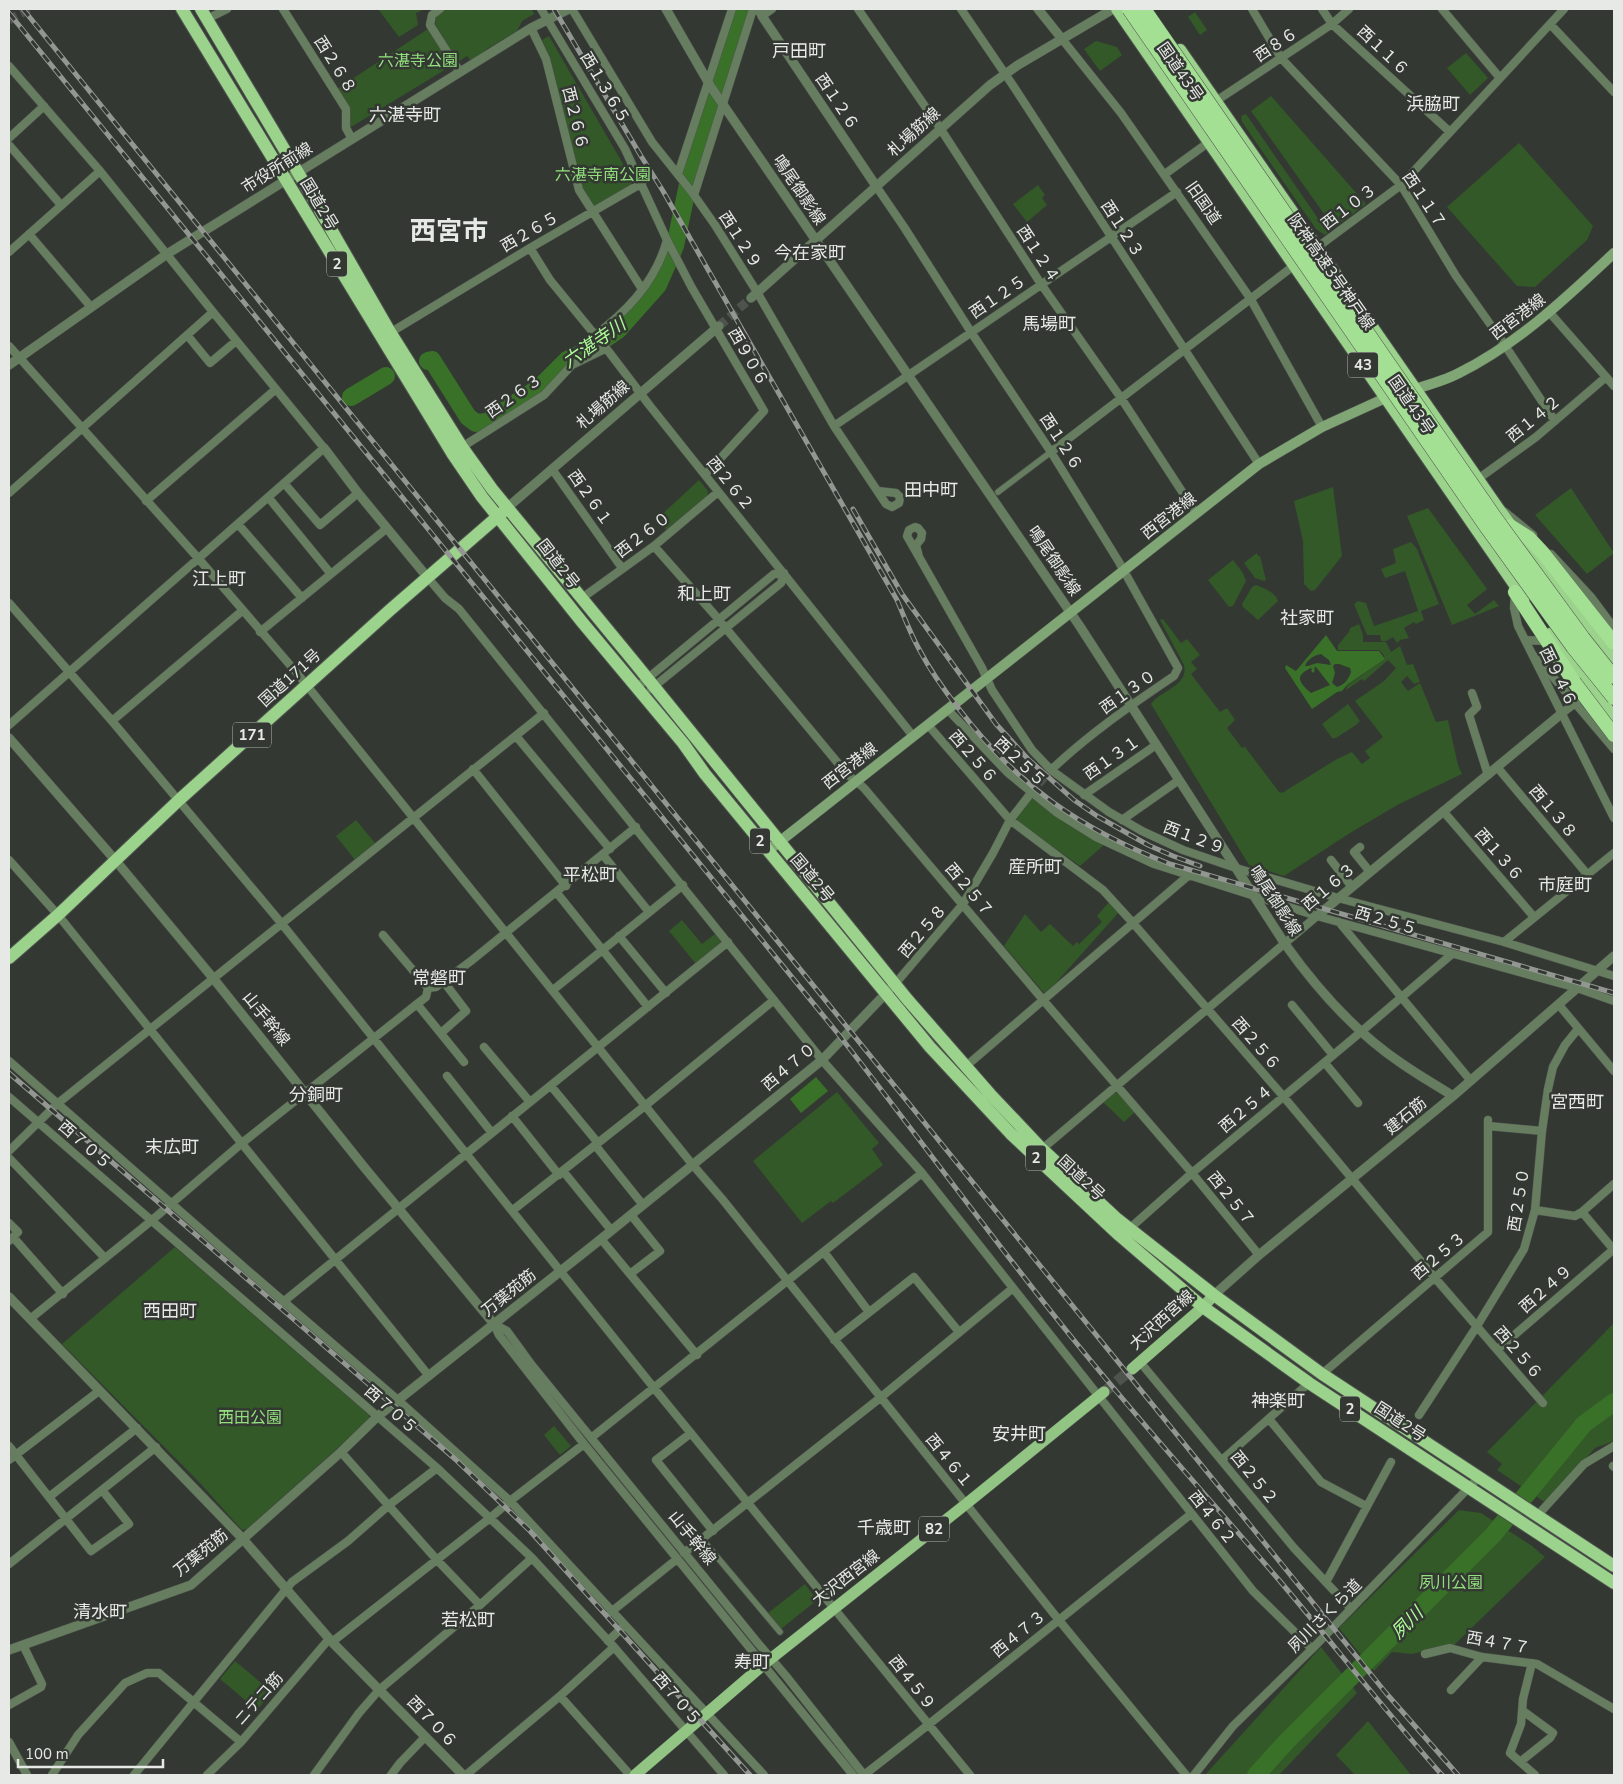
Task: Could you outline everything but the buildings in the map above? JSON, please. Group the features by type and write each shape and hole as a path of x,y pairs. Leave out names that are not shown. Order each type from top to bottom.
{"highway":[{"name":"国道2号","path":"182,9 286,180 503,512 640,691 684,744 705,774 769,850 891,988 1042,1149 1129,1229 1214,1295 1322,1374 1614,1566"},
{"name":"国道43号","path":"1115,9 1386,397 1488,547 1590,690 1614,717"},
{"name":"阪神高速3号神戸線","path":"1129,9 1485,525 1573,647 1614,698"},
{"name":"阪神高速3号神戸線","path":"1144,9 1496,518 1583,638 1614,677"},
{"name":"国道43号","path":"1151,9 1510,526 1614,661"},
{"name":"国道2号","path":"204,14 298,172 452,453 482,497 503,512 582,598 651,682 780,841 891,988 930,1047 1011,1134 1119,1235 1203,1307 1309,1382 1614,1583"},
{"name":"国道171号","path":"9,958 58,915 179,800 503,512"},
{"path":"1510,526 1529,538 1543,553 1614,643"},
{"path":"1515,592 1574,682 1614,735"}],"main road":[{"name":"西宮港線","path":"769,850 1259,464 1322,427 1386,397 1458,374 1506,347 1550,313 1614,253"},
{"name":"大沢西宮線","path":"1136,1365 1203,1307 1214,1295"},
{"name":"大沢西宮線","path":"643,1773 707,1712 767,1661 966,1504 1101,1394"}],"street":[{"path":"204,14 227,9"},
{"name":"西２６８","path":"283,9 346,109 346,128 352,139"},
{"path":"440,9 432,15 430,25 460,72"},
{"name":"西１３６５","path":"541,9 625,149 668,242"},
{"name":"市役所前線","path":"9,365 167,254 531,28 571,9"},
{"name":"西１２９","path":"571,9 652,142 693,193 834,426 878,491"},
{"name":"鳴尾御影線","path":"666,9 721,102 1071,613 1285,944 1307,974 1333,1004 1362,1031 1399,1062 1453,1096"},
{"path":"680,177 732,9"},
{"path":"693,193 721,102 753,9"},
{"path":"759,12 772,9"},
{"name":"西１２４","path":"858,9 940,128 1196,513"},
{"name":"西１２３","path":"961,9 1005,73 1259,464"},
{"name":"旧国道","path":"1038,9 1101,86 1165,174 1250,298 1322,427"},
{"name":"札場筋線","path":"754,295 940,128 1005,73 1115,9"},
{"name":"西１１７","path":"1252,9 1281,58 1401,185 1456,276 1556,421"},
{"name":"西１１６","path":"1322,9 1332,24 1450,132"},
{"name":"西８６","path":"1216,101 1332,24 1349,9"},
{"path":"1442,9 1500,78"},
{"name":"西１０３","path":"1051,452 1250,298 1401,185 1564,9"},
{"name":"西１２６","path":"759,12 904,227 1051,452 1124,570"},
{"path":"1551,24 1614,92"},
{"name":"西２６６","path":"531,28 546,59 579,190 642,289"},
{"path":"9,66 100,171 324,448 386,529 428,578"},
{"path":"9,138 44,106"},
{"path":"1165,174 1209,142"},
{"path":"9,145 62,205"},
{"path":"9,252 100,171"},
{"name":"西２６５","path":"386,335 642,183"},
{"name":"西１２５","path":"834,426 1177,192"},
{"path":"29,234 91,307"},
{"path":"596,337 631,305 656,266 668,242"},
{"name":"西９０６","path":"668,242 764,411 705,475"},
{"name":"西２６２","path":"530,248 550,280 913,736"},
{"path":"9,493 213,312"},
{"path":"1550,313 1614,386"},
{"name":"札場筋線","path":"503,512 717,327"},
{"path":"187,335 210,363 236,341"},
{"name":"西４６１","path":"9,346 198,558 306,686 788,1281 1058,1620 1186,1775"},
{"name":"西２６３","path":"462,447 544,395 572,365 604,347"},
{"name":"西１４２","path":"1478,479 1536,437 1606,377"},
{"path":"146,501 276,389"},
{"path":"9,725 324,448"},
{"path":"998,492 1051,452"},
{"name":"西２６１","path":"552,469 622,568"},
{"path":"284,483 320,525 358,493"},
{"name":"西２６０","path":"582,598 654,546 718,492"},
{"path":"268,497 332,574"},
{"path":"1497,507 1513,518 1541,543 1585,590 1614,628"},
{"path":"238,524 302,598"},
{"path":"260,632 386,529"},
{"name":"西２５７","path":"654,546 847,774 856,780 963,904 1259,1254"},
{"path":"1488,547 1515,592"},
{"name":"西１２９","path":"919,556 982,668 992,690 1027,742 1051,770 1122,820 1183,850 1236,868 1338,898 1504,942 1614,976"},
{"name":"西１３０","path":"1051,770 1078,745 1174,676 1178,668 1124,570"},
{"path":"640,691 781,584 784,573 774,574 718,620 651,682"},
{"name":"西４６２","path":"428,578 445,598 459,608 822,1060 922,1173 1013,1288 1101,1394 1191,1514 1253,1591 1312,1649"},
{"name":"西９４６","path":"1515,592 1515,617 1525,640 1614,818"},
{"name":"西４５９","path":"9,603 112,721 282,924 654,1388 970,1775"},
{"path":"112,721 242,611"},
{"path":"1525,640 1547,641"},
{"path":"1529,649 1614,749"},
{"name":"西１６３","path":"1042,1149 1352,886 1576,703 1614,668"},
{"path":"1472,692 1478,707 1468,714 1488,775"},
{"name":"西２５５","path":"948,710 1008,773 1056,812 1096,837 1154,864 1317,916 1577,988 1614,1001"},
{"path":"9,1151 57,1104 544,713"},
{"name":"西２５６","path":"928,725 1010,820 1103,890 1133,923 1283,1096 1435,1278 1543,1403"},
{"path":"516,736 610,850"},
{"name":"山手幹線","path":"9,738 116,860 213,978 398,1209 494,1324 499,1335 677,1559 864,1775"},
{"name":"西１３１","path":"1084,795 1156,744"},
{"name":"西１３８","path":"1497,767 1587,874"},
{"path":"473,769 566,886"},
{"path":"1122,820 1179,780"},
{"name":"西２５８","path":"891,988 963,904 1010,820 1031,792"},
{"name":"西１３６","path":"1443,811 1534,918"},
{"path":"428,988 436,987 444,982 566,886 636,827"},
{"path":"1360,847 1354,852 1370,872"},
{"path":"1504,942 1614,853"},
{"path":"603,855 649,912"},
{"path":"9,860 58,915 429,1376"},
{"path":"1331,860 1352,886"},
{"path":"966,1067 1189,875"},
{"path":"553,990 683,886"},
{"path":"557,893 648,1007"},
{"path":"1339,922 1471,1081"},
{"path":"384,935 428,988"},
{"path":"619,936 666,993"},
{"path":"283,1302 728,942"},
{"name":"西２５４","path":"1129,1229 1192,1173 1325,1063 1452,954"},
{"name":"建石筋","path":"1214,1295 1259,1254 1471,1081 1614,956"},
{"path":"440,1033 466,1011 444,982"},
{"path":"30,1319 151,1221 242,1143 426,997 428,988"},
{"name":"西４７０","path":"630,1214 822,1060 891,988"},
{"path":"513,1210 646,1105 774,1000"},
{"path":"417,1004 464,1062"},
{"path":"1292,1005 1334,1055"},
{"path":"1559,1005 1614,1071"},
{"name":"西２５０","path":"1419,1414 1477,1326 1524,1248 1534,1210 1542,1131 1553,1067 1565,1046 1578,1029"},
{"path":"484,1047 530,1102"},
{"path":"9,1061 283,1302 399,1401 510,1501 764,1775"},
{"path":"1325,1063 1358,1103"},
{"path":"447,1076 492,1133"},
{"path":"551,1086 643,1205"},
{"name":"西７０５","path":"9,1097 378,1416 490,1518 532,1558 608,1640 724,1775"},
{"path":"512,1116 611,1230"},
{"name":"西２５３","path":"1322,1374 1488,1232 1488,1123 1542,1131"},
{"path":"9,1158 105,1258"},
{"path":"591,1438 922,1173"},
{"path":"1534,1210 1574,1216 1582,1212 1614,1184"},
{"path":"1582,1212 1614,1250"},
{"path":"630,1214 660,1251 630,1274"},
{"name":"万葉苑筋","path":"9,1650 192,1585 341,1452 378,1416 630,1214"},
{"path":"9,1223 18,1232 11,1239 63,1294"},
{"path":"601,1239 696,1354"},
{"name":"西２４９","path":"1497,1350 1614,1250"},
{"path":"824,1252 870,1312"},
{"path":"834,1340 914,1277 960,1332"},
{"path":"684,1553 880,1398 1013,1288"},
{"name":"西７０６","path":"9,1297 243,1539 331,1640 425,1738 465,1775"},
{"name":"山手幹線","path":"494,1324 507,1331 531,1364 684,1553 853,1775"},
{"name":"西２５２","path":"1136,1365 1222,1460 1294,1548 1351,1608"},
{"path":"1222,1460 1309,1382"},
{"path":"9,1460 100,1391"},
{"path":"1269,1419 1321,1482 1366,1506"},
{"path":"49,1497 137,1428"},
{"path":"691,1432 656,1460 713,1531"},
{"name":"ニテコ筋","path":"207,1775 241,1742 331,1640 437,1560 584,1444"},
{"path":"9,1446 91,1551 129,1524 102,1490"},
{"path":"1534,1514 1584,1464 1614,1446"},
{"path":"9,1564 156,1447"},
{"path":"341,1452 437,1560 480,1605"},
{"path":"1326,1582 1366,1506 1392,1462"},
{"path":"134,1775 292,1582 348,1541 389,1505 437,1468"},
{"name":"夙川さくら道","path":"1194,1775 1233,1726 1312,1649 1479,1478"},
{"name":"西４７３","path":"864,1775 1191,1514"},
{"path":"702,1539 780,1632"},
{"path":"314,1775 359,1714 380,1690 532,1558"},
{"path":"612,1612 677,1559"},
{"path":"608,1640 624,1626"},
{"path":"9,1705 42,1684 23,1645"},
{"path":"465,1775 560,1696 614,1647"},
{"name":"西４７７","path":"1425,1654 1450,1648 1482,1658 1537,1664 1614,1709"},
{"path":"1451,1690 1482,1658"},
{"path":"1532,1663 1523,1699 1521,1724 1510,1753 1535,1775"},
{"path":"52,1775 78,1734 125,1683 147,1673 158,1673 241,1742"},
{"path":"560,1696 630,1775"},
{"path":"1520,1762 1550,1738 1553,1733 1523,1711"},
{"path":"391,1775 425,1738"},
{"path":"9,1742 27,1775"}],"green space":[{"path":"378,9 425,9 416,13 418,25 399,37"},
{"name":"六湛寺公園","path":"444,9 532,9 534,14 522,21 517,31 487,49 478,57 470,60 467,56 458,62 435,24 437,14"},
{"path":"1195,12 1207,30 1200,35 1188,17"},
{"name":"六湛寺公園","path":"428,29 451,66 351,127 349,124 350,108 337,89"},
{"name":"六湛寺南公園","path":"549,36 634,183 597,205 592,205 583,192 550,57 542,40"},
{"path":"1096,41 1117,47 1122,55 1100,71 1084,49"},
{"path":"1466,53 1488,78 1470,95 1447,68"},
{"path":"1271,96 1366,204 1334,228 1251,111"},
{"path":"1246,114 1328,233 1325,235 1316,229 1242,122 1241,116"},
{"path":"1519,143 1593,226 1587,240 1535,287 1517,286 1447,207"},
{"path":"1038,185 1045,195 1042,198 1047,205 1027,222 1013,204"},
{"path":"699,480 708,491 707,496 667,531 657,519"},
{"path":"1333,487 1342,556 1315,590 1311,591 1304,584 1303,541 1294,501"},
{"path":"1571,488 1614,553 1587,574 1535,515"},
{"path":"1428,508 1487,589 1467,605 1475,614 1494,600 1499,606 1452,625 1407,516"},
{"path":"1411,542 1417,549 1439,604 1421,611 1424,620 1416,624 1414,622 1404,628 1409,638 1400,640 1397,643 1393,637 1386,641 1381,641 1380,635 1367,635 1354,604 1358,601 1366,603 1374,626 1418,611 1405,571 1385,578 1381,569 1396,563 1393,549"},
{"path":"1257,553 1260,556 1266,580 1264,581 1255,578 1244,563"},
{"path":"1233,560 1243,573 1246,581 1233,606 1229,607 1208,580"},
{"path":"1256,585 1272,593 1278,601 1258,620 1242,604 1252,587"},
{"path":"1163,619 1181,643 1187,639 1200,655 1191,662 1197,669 1191,674 1220,712 1227,708 1235,720 1227,728 1242,748 1245,747 1279,792 1282,793 1337,759 1352,752 1362,764 1370,758 1365,751 1383,737 1355,701 1384,681 1396,668 1388,660 1364,681 1362,679 1346,690 1347,686 1385,659 1379,650 1338,650 1338,645 1350,628 1359,624 1363,635 1363,642 1386,642 1391,652 1400,646 1407,665 1413,664 1420,682 1414,684 1407,676 1401,682 1408,691 1420,683 1436,722 1448,720 1458,765 1462,774 1399,804 1284,876 1249,865 1151,704 1178,683 1184,672 1184,665 1160,620"},
{"path":"1348,704 1360,721 1336,738 1332,738 1322,724"},
{"path":"1032,798 1052,813 1104,845 1080,866 1018,822 1016,818"},
{"path":"356,820 375,843 355,860 336,836"},
{"path":"1109,902 1119,912 1055,984 1044,993 1004,946 1025,914 1041,932 1050,924 1073,946 1077,942 1079,944 1102,922 1097,916"},
{"path":"682,920 702,944 715,934 721,942 720,945 696,964 669,931"},
{"path":"837,1092 879,1143 872,1149 883,1165 833,1203 831,1201 802,1223 753,1161"},
{"path":"1114,1093 1119,1093 1135,1112 1124,1122 1103,1102"},
{"name":"西田公園","path":"175,1247 369,1415 369,1420 247,1529 242,1530 200,1483 62,1344"},
{"path":"1614,1323 1614,1441 1595,1448 1546,1503 1497,1470 1502,1464 1487,1452"},
{"path":"554,1426 571,1446 560,1455 544,1435"},
{"name":"夙川公園","path":"1459,1510 1481,1513 1532,1546 1545,1557 1454,1645 1412,1654 1392,1652 1374,1671 1339,1628"},
{"path":"805,1584 817,1600 781,1629 768,1613"},
{"path":"1321,1647 1357,1693 1279,1775 1205,1775"},
{"path":"235,1661 272,1692 257,1710 220,1679"},
{"path":"1368,1721 1411,1775 1355,1775 1336,1755"}],"shaded area":[{"path":"1326,635 1337,651 1379,651 1385,659 1347,685 1342,691 1337,692 1312,709 1285,668 1286,665 1296,671","holes":["1321,654 1329,660 1331,665 1317,663 1305,666 1311,658","1339,664 1350,668 1351,672 1346,681 1337,687 1332,683 1335,673 1333,666","1316,667 1330,685 1311,693 1303,685 1300,678 1307,670"]},
{"path":"816,1077 828,1091 801,1113 790,1099"}],"waterway":[{"name":"六湛寺川","path":"428,361 432,360 468,417 476,423 487,422 540,387 567,360 587,351 618,330 658,285 675,246 691,170 743,9"},
{"path":"351,397 386,376"},
{"name":"夙川","path":"1256,1775 1287,1741 1493,1535 1584,1424 1614,1402"}],"tunnel":[{"path":"9,20 29,9"},
{"path":"719,326 751,298"},
{"path":"1031,793 1051,770"},
{"path":"1104,1392 1132,1369"}],"railway":[{"path":"23,9 1386,1693 1458,1775"},
{"path":"554,9 663,191 897,600 928,665 959,709 1004,761 1028,783 1079,820 1107,836 1170,864 1614,993"},
{"path":"9,13 839,1035 1087,1357 1279,1580 1442,1775"},
{"path":"853,509 902,594 996,724 1028,759 1074,800 1097,816 1148,845 1200,866"},
{"path":"9,1073 455,1459 530,1531 750,1775"}],"district":[{"name":"戸田町","path":"799,51"},
{"name":"浜脇町","path":"1433,104"},
{"name":"六湛寺町","path":"405,115"},
{"name":"西宮市","path":"449,231"},
{"name":"今在家町","path":"810,253"},
{"name":"馬場町","path":"1049,324"},
{"name":"田中町","path":"931,490"},
{"name":"江上町","path":"219,579"},
{"name":"和上町","path":"704,594"},
{"name":"社家町","path":"1307,618"},
{"name":"産所町","path":"1035,867"},
{"name":"平松町","path":"590,875"},
{"name":"市庭町","path":"1565,885"},
{"name":"常磐町","path":"439,978"},
{"name":"分銅町","path":"316,1095"},
{"name":"宮西町","path":"1577,1102"},
{"name":"末広町","path":"172,1147"},
{"name":"西田町","path":"170,1311"},
{"name":"神楽町","path":"1278,1401"},
{"name":"安井町","path":"1019,1434"},
{"name":"千歳町","path":"884,1528"},
{"name":"清水町","path":"100,1612"},
{"name":"若松町","path":"468,1620"},
{"name":"寿町","path":"752,1662"}]}
